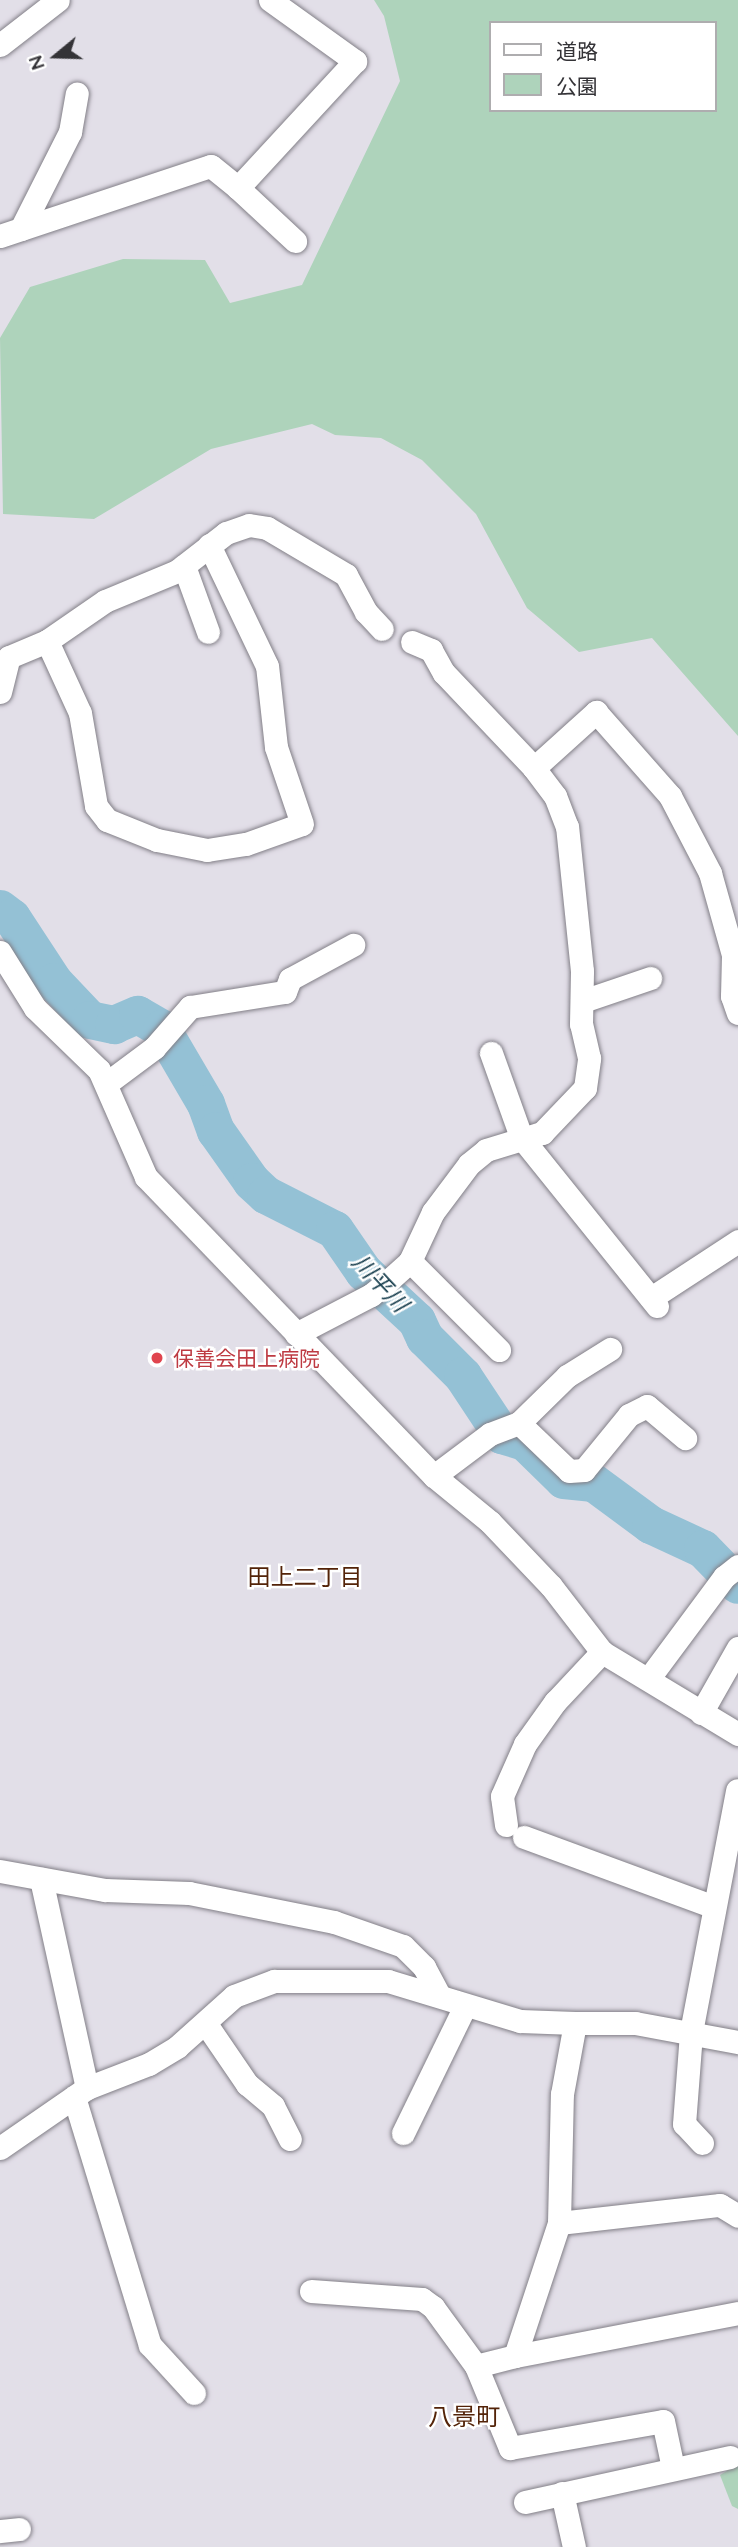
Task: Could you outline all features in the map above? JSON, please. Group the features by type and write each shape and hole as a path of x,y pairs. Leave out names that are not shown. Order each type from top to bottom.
{"street":[{"path":"0,45 58,0"},
{"path":"238,188 355,61 270,0"},
{"path":"10,232 70,132 77,94"},
{"path":"10,232 211,166 295,241"},
{"path":"0,692 9,657 47,641 105,600 184,566 208,545 249,525 267,528 346,575 366,612 382,629"},
{"path":"47,641 80,713 96,806 107,820 157,840 207,850 246,844 302,824 276,747 267,666 208,545"},
{"path":"184,566 208,632"},
{"path":"296,1334 379,1288 410,1261 433,1212 469,1164 486,1150 521,1137 542,1133 585,1088 589,1058 582,1024 583,1001 567,827 555,796 534,768 444,673 430,650 412,642"},
{"path":"534,768 596,712 670,796 710,873 733,955 733,996 738,1013"},
{"path":"107,1083 154,1048 190,1007 285,992 290,979 353,945"},
{"path":"0,952 35,1009 90,1060 107,1083 146,1177 434,1476 490,1522 551,1586 602,1652 738,1734"},
{"path":"583,1001 650,978"},
{"path":"491,1053 521,1137 654,1302 738,1241"},
{"path":"410,1261 499,1350"},
{"path":"434,1476 504,1429 567,1376 610,1349"},
{"path":"504,1429 569,1471 584,1470 629,1415 647,1406 685,1438"},
{"path":"649,1678 732,1570"},
{"path":"701,1713 738,1648"},
{"path":"602,1652 555,1702 526,1744 502,1796 515,1831 712,1906"},
{"path":"702,2143 684,2124 691,2032 712,1906 737,1790"},
{"path":"0,1871 105,1890 189,1893 334,1922 403,1946 424,1967 439,1995"},
{"path":"41,1879 80,2092 150,2345 194,2393"},
{"path":"0,2148 80,2092 149,2064 205,2024 234,1996 274,1981 388,1980 520,2021 635,2023 738,2042"},
{"path":"403,2133 465,2006"},
{"path":"515,2356 559,2223 562,2094 575,2023"},
{"path":"205,2024 247,2084 273,2106 289,2139"},
{"path":"559,2223 720,2205 738,2216"},
{"path":"311,2291 405,2294 422,2299 433,2307 476,2365 510,2448 663,2421 673,2468"},
{"path":"476,2365 738,2313"},
{"path":"525,2502 730,2457"},
{"path":"562,2493 574,2547"}],"green space":[{"path":"374,0 738,0 738,736 652,638 579,652 527,608 476,514 422,460 381,438 335,435 312,424 211,449 94,519 3,514 0,338 30,287 123,259 205,260 230,303 302,285 400,81 384,16"},
{"path":"738,2464 738,2509 732,2506 720,2475"}],"waterway":[{"name":"川平川","path":"0,909 12,918 54,982 90,1020 114,1025 138,1015 162,1029 206,1104 216,1131 252,1182 266,1195 335,1230 364,1272 417,1321 425,1338 463,1376 502,1435 525,1442 564,1480 594,1483 651,1525 703,1549 738,1585"}],"place":[{"name":"保善会田上病院","path":"157,1358"}],"district":[{"name":"田上二丁目","path":"305,1577"},
{"name":"八景町","path":"464,2417"}]}
